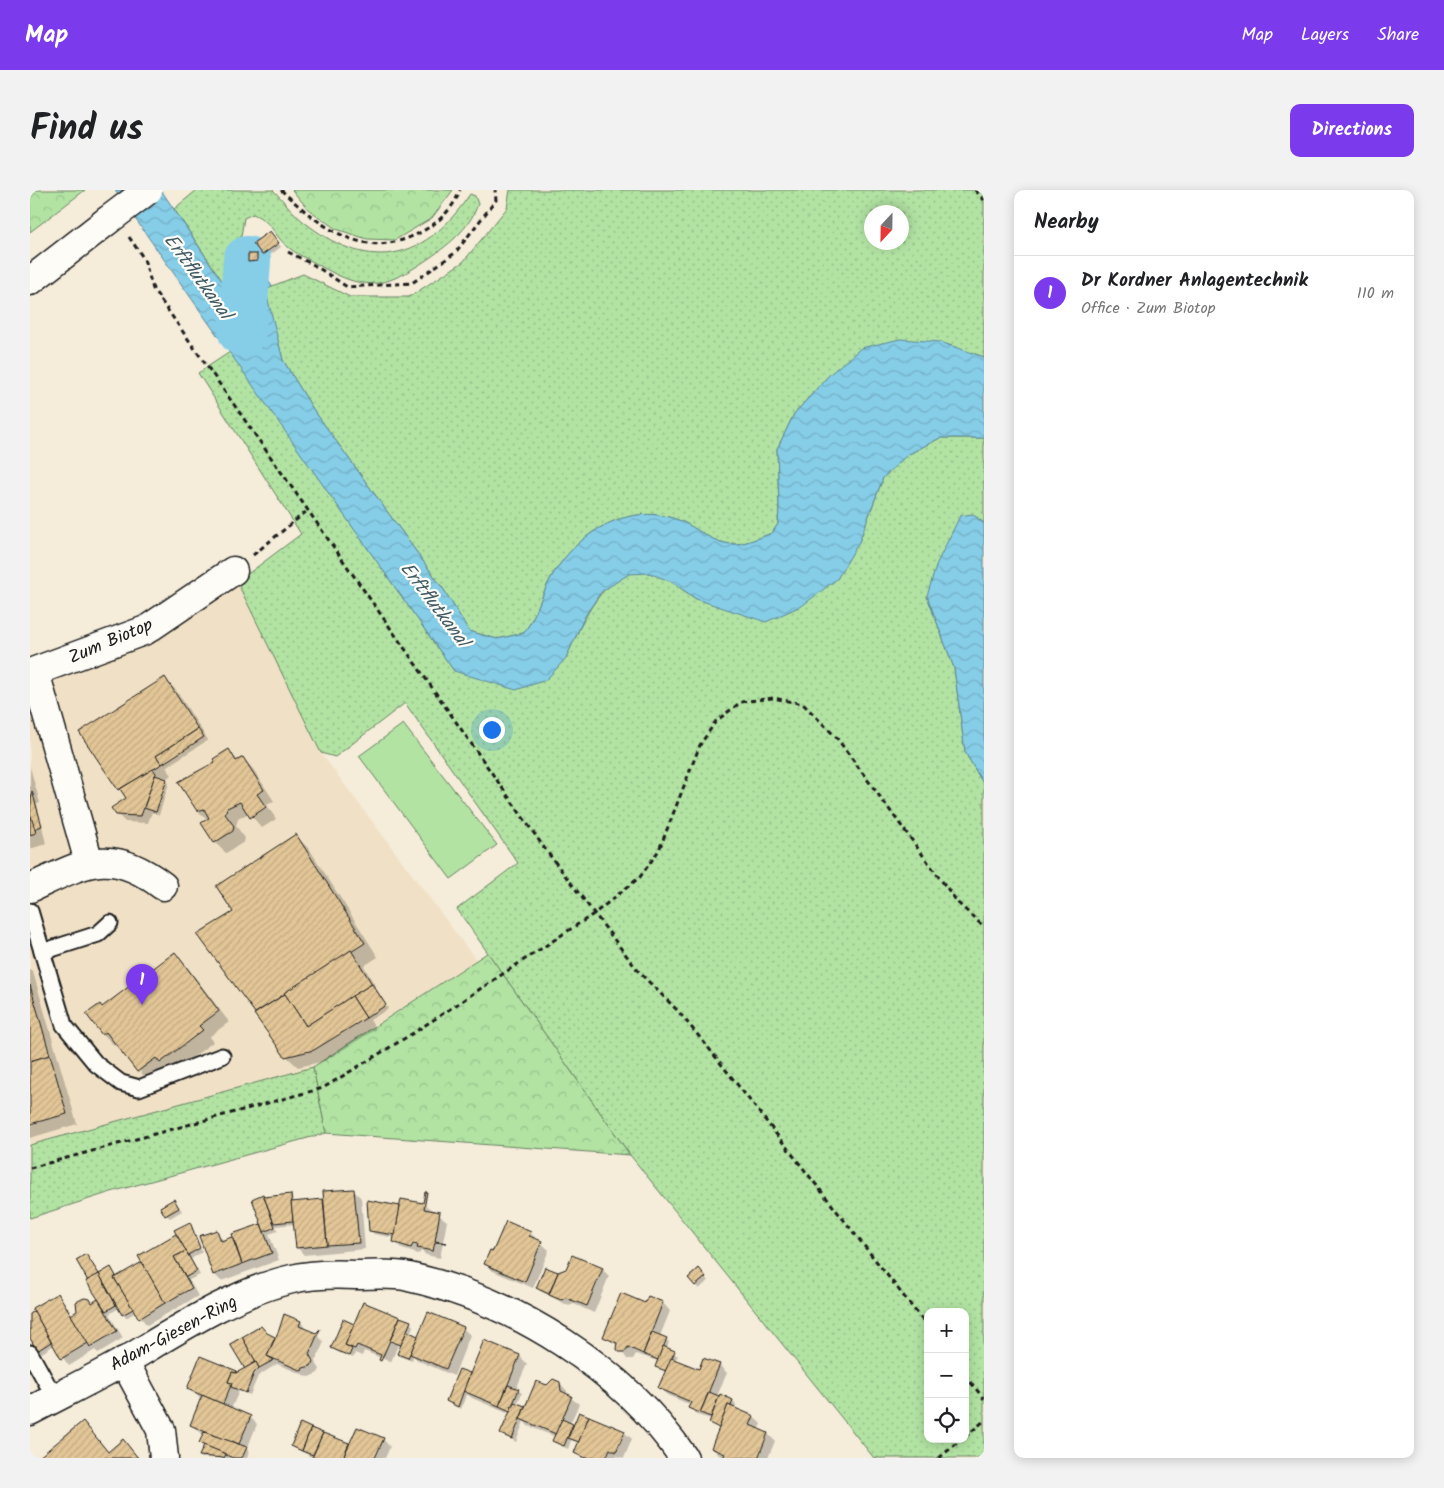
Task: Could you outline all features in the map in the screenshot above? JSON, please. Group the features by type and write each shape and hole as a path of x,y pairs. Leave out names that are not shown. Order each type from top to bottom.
{"street":[{"path":"30,281 148,190"},
{"name":"Zum Biotop","path":"89,862 32,672 146,630 233,571"},
{"path":"30,888 89,862 126,864 146,873 163,886"},
{"name":"Adam-Giesen-Ring","path":"30,1412 124,1361 201,1316 245,1296 292,1279 337,1274 407,1276 451,1288 506,1311 553,1336 600,1368 633,1398 668,1434 684,1458"},
{"path":"124,1361 161,1430 164,1458"}],"lane":[{"path":"30,911 64,1025 96,1064 121,1083 139,1088 222,1056"},
{"path":"42,952 98,934 110,923"},
{"path":"30,1353 55,1398"}],"path":[{"path":"281,190 323,225 342,236 366,244 388,244 410,238 433,225 456,202 460,190"},
{"path":"288,252 314,265 347,288 412,283 455,253 496,200 495,190"},
{"path":"975,190 984,200"},
{"path":"144,259 153,289 545,849 639,972 678,1010 924,1322"},
{"path":"233,571 307,511"},
{"path":"30,1168 323,1088 414,1032 595,913 640,877 659,850 700,745 716,720 741,702 773,698 804,704 836,737 958,903 984,927"},
{"path":"969,1380 984,1399"},
{"path":"969,1434 984,1421"},
{"path":"939,1458 957,1443"}],"shaded area":[{"path":"237,582 321,753 476,960 313,1067 30,1145 30,686"}],"green space":[{"path":"30,190 85,190 30,232"},
{"path":"197,190 273,190 303,221 332,240 354,250 376,254 397,252 417,245 436,233 453,216 470,194 475,196 478,204 463,230 441,249 410,271 396,278 372,284 347,279 291,250 265,221 253,214 244,218 236,267 235,300 174,209"},
{"path":"292,190 453,190 432,218 395,240 367,239 336,229 308,209"},
{"path":"510,190 984,190 984,357 940,342 830,374 794,414 777,449 778,524 772,533 747,542 732,544 714,539 670,517 636,515 619,519 589,535 563,560 546,587 530,624 524,633 497,639 469,631 444,590 313,409 283,360 265,292 272,286 303,274 350,297 409,297 463,262 507,208"},
{"path":"230,352 454,671 566,658 587,615 606,588 619,578 633,573 655,574 674,583 696,599 859,542 883,478 907,455 940,438 984,438 984,523 972,514 927,596 954,668 965,752 984,785 984,1458 874,1458 630,1155 457,909 518,863 405,703 335,757 321,753 237,582 301,534 198,373"},
{"path":"403,724 497,845 451,879 359,756"},
{"path":"487,953 630,1155 326,1133 313,1067"},
{"path":"313,1067 326,1133 111,1192 30,1218 30,1145"}],"water":[{"name":"Erftflutkanal","path":"115,190 161,190 234,299 236,266 257,266 272,286 266,292 283,360 313,409 444,590 469,631 497,639 524,633 530,624 546,587 563,560 589,535 619,519 636,515 670,517 714,539 732,544 747,542 772,533 778,524 777,449 794,414 830,374 861,348 900,339 940,342 984,357 984,438 940,438 907,455 883,478 859,542 837,579 803,605 766,622 696,599 672,582 649,573 629,574 601,592 585,616 566,658 546,680 516,690 454,671"},
{"path":"972,514 984,523 984,785 965,752 954,668 927,596 937,563 960,516"}],"building":[{"path":"270,231 279,243 262,255 253,243"},
{"path":"248,254 257,254 257,261 248,262"},
{"path":"165,677 198,729 156,756 162,764 118,790 79,732"},
{"path":"198,729 204,737 162,764 156,756"},
{"path":"229,749 236,761 243,757 264,790 257,794 266,807 250,818 240,802 227,808 225,814 234,826 233,831 214,843 201,823 209,818 204,809 197,811 178,782 215,762 213,759"},
{"path":"153,769 156,773 141,816 116,815 111,808 126,798 120,789"},
{"path":"155,775 167,779 156,812 144,808"},
{"path":"32,791 42,826 34,829 30,813"},
{"path":"30,813 36,833 30,835"},
{"path":"296,834 365,943 255,1013 197,934 233,912 216,886"},
{"path":"351,950 372,984 306,1026 284,993"},
{"path":"175,952 219,1011 199,1026 203,1030 160,1063 156,1058 137,1072 106,1032 102,1035 86,1014 100,1004 102,1007"},
{"path":"372,984 386,1005 366,1018 352,996"},
{"path":"30,985 50,1055 30,1061"},
{"path":"285,994 306,1026 352,996 366,1018 314,1050 285,1057 254,1014"},
{"path":"50,1055 67,1114 30,1124 30,1061"},
{"path":"354,1189 359,1243 327,1245 323,1191"},
{"path":"425,1192 427,1192 424,1209 440,1212 435,1241 447,1243 435,1242 433,1251 417,1248 418,1245 413,1244 411,1248 393,1242 401,1199 423,1203"},
{"path":"263,1194 275,1227 264,1232 252,1199"},
{"path":"291,1194 293,1221 274,1223 264,1197"},
{"path":"174,1199 179,1208 165,1216 160,1207"},
{"path":"323,1199 327,1245 296,1248 291,1202"},
{"path":"367,1200 400,1206 395,1235 369,1231"},
{"path":"506,1221 531,1232 529,1236 542,1241 525,1282 484,1264 490,1250 493,1251"},
{"path":"190,1222 200,1248 188,1255 174,1230"},
{"path":"261,1224 272,1253 242,1264 232,1234"},
{"path":"217,1230 221,1241 232,1237 242,1264 213,1275 199,1236"},
{"path":"176,1234 186,1251 174,1257 192,1288 165,1303 138,1256"},
{"path":"186,1251 197,1271 186,1277 174,1257"},
{"path":"86,1254 99,1274 88,1281 76,1260"},
{"path":"572,1255 603,1268 587,1306 566,1298 561,1300 549,1295 558,1272 566,1269"},
{"path":"142,1262 165,1303 139,1319 114,1278"},
{"path":"111,1267 116,1276 114,1278 133,1309 122,1315 99,1274"},
{"path":"545,1267 558,1272 549,1294 536,1288"},
{"path":"699,1268 706,1277 695,1286 688,1278"},
{"path":"99,1274 116,1305 106,1311 86,1281"},
{"path":"58,1293 88,1343 61,1359 32,1308"},
{"path":"621,1293 645,1303 648,1296 663,1302 643,1354 628,1347 625,1352 619,1352 616,1348 617,1343 603,1337"},
{"path":"84,1298 90,1299 92,1303 98,1299 117,1331 90,1347 71,1315 77,1311 76,1302"},
{"path":"363,1302 400,1317 381,1361 379,1360 381,1355 357,1345 355,1349 345,1345"},
{"path":"34,1311 51,1342 37,1351 30,1338 30,1314"},
{"path":"428,1312 464,1327 446,1369 410,1354"},
{"path":"284,1314 301,1321 299,1326 316,1333 320,1329 309,1354 313,1361 311,1366 303,1368 302,1371 267,1356"},
{"path":"400,1317 411,1321 401,1345 390,1341"},
{"path":"343,1319 354,1324 345,1345 352,1349 349,1356 331,1348"},
{"path":"261,1326 267,1333 275,1337 267,1356 274,1360 259,1368 242,1337"},
{"path":"407,1331 418,1336 408,1358 397,1354"},
{"path":"652,1332 667,1338 658,1360 643,1354"},
{"path":"242,1337 256,1362 245,1369 230,1344"},
{"path":"484,1340 520,1355 499,1406 463,1391"},
{"path":"663,1346 675,1351 666,1371 655,1367"},
{"path":"200,1356 237,1371 236,1373 232,1372 228,1382 232,1383 223,1404 187,1389"},
{"path":"671,1358 699,1369 703,1358 720,1364 700,1413 688,1408 691,1402 658,1388"},
{"path":"256,1362 259,1368 254,1373 246,1393 231,1387 232,1383 228,1382 232,1372 236,1373"},
{"path":"459,1369 470,1373 458,1407 446,1401"},
{"path":"553,1379 560,1382 561,1391 572,1396 556,1434 520,1419 536,1381 547,1385"},
{"path":"508,1385 519,1389 510,1411 499,1406"},
{"path":"709,1392 719,1396 711,1417 700,1413"},
{"path":"720,1394 733,1400 731,1406 728,1405 719,1428 709,1423"},
{"path":"202,1395 251,1416 239,1444 232,1441 231,1443 190,1425"},
{"path":"514,1402 525,1406 512,1439 500,1434"},
{"path":"728,1405 754,1416 750,1425 768,1433 758,1458 723,1458 725,1454 711,1448"},
{"path":"579,1412 589,1416 579,1442 568,1438"},
{"path":"589,1416 625,1431 616,1452 610,1449 606,1458 585,1458 574,1453"},
{"path":"562,1419 573,1424 564,1446 552,1441"},
{"path":"83,1421 108,1452 123,1439 138,1458 38,1458"},
{"path":"300,1423 311,1428 302,1451 291,1446"},
{"path":"357,1427 384,1438 375,1458 343,1458"},
{"path":"311,1428 323,1433 313,1455 302,1451"},
{"path":"204,1432 247,1447 242,1458 233,1458 199,1443"},
{"path":"323,1433 349,1443 343,1458 312,1458"},
{"path":"204,1445 226,1454 224,1458 199,1456"}],"waterway":[{"name":"Erftflutkanal","path":"242,332 247,260"}],"place":[{"name":"Dr Kordner Anlagentechnik","path":"142,1005"}]}
